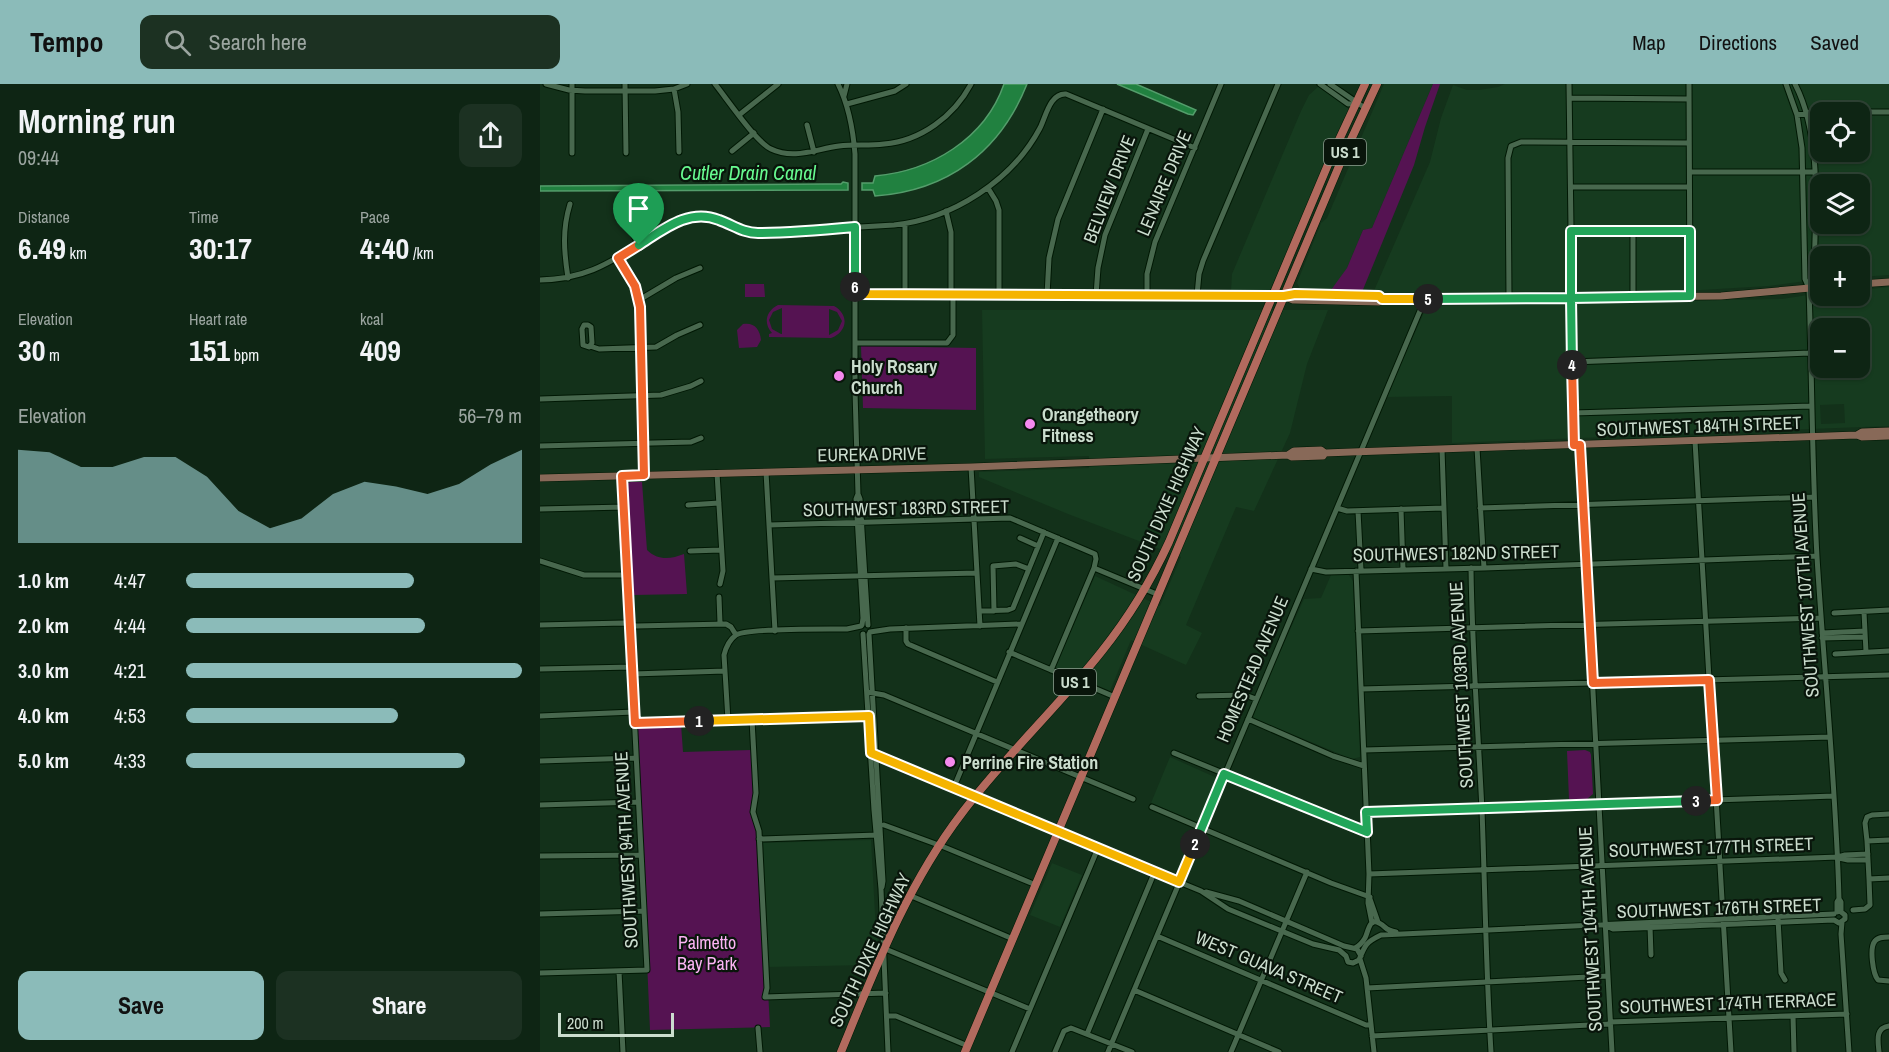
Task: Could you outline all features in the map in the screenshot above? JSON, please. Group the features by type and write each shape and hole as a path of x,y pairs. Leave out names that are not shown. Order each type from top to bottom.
{"highway":[{"name":"SOUTH DIXIE HIGHWAY","path":"841,1052 893,927 939,845 975,796 1112,639 1145,589 1161,559 1317,190 1365,84"},
{"name":"SOUTH DIXIE HIGHWAY","path":"967,1049 1284,296 1377,84"},
{"path":"1317,190 1321,209"},
{"path":"1312,203 1315,205 1316,221"},
{"path":"1233,390 1243,394"},
{"path":"1161,559 1172,563"},
{"path":"883,925 887,928 893,927"}],"main road":[{"path":"1870,283 1889,282"},
{"path":"1273,296 1284,296 1293,300 1379,302 1382,299 1734,295 1809,288"},
{"name":"SOUTHWEST 184TH STREET","path":"1857,435 1862,432 1889,431"},
{"name":"SOUTHWEST 184TH STREET","path":"1205,457 1288,455 1294,452 1321,450 1325,453 1857,435 1862,437 1889,436"},
{"name":"EUREKA DRIVE","path":"540,478 971,467 1205,457"}],"street":[{"path":"546,84 625,91 674,89 687,84"},
{"path":"625,84 626,153"},
{"path":"715,84 765,145 775,151 787,153 814,152 837,146 889,144 923,132 947,116 971,84"},
{"path":"740,115 778,84"},
{"path":"844,96 847,84 838,84 847,104 854,145 858,494 856,499 879,835 879,881 882,889 888,1052"},
{"path":"847,104 895,91 906,84"},
{"path":"1197,295 1203,260 1278,84"},
{"path":"1320,84 1348,104 1356,103"},
{"path":"1330,84 1365,108"},
{"path":"1569,84 1571,298"},
{"path":"1689,84 1690,296"},
{"name":"SOUTHWEST 107TH AVENUE","path":"1786,84 1797,115 1802,142 1805,279 1809,288"},
{"name":"SOUTHWEST 107TH AVENUE","path":"1795,84 1807,113 1813,138 1815,172"},
{"path":"1213,85 1221,86"},
{"name":"LENAIRE DRIVE","path":"1147,296 1153,248 1221,86"},
{"path":"572,87 572,153"},
{"path":"674,89 678,112 679,152"},
{"path":"540,280 568,278 591,272 679,221 697,216 717,219 739,229 754,232 809,231 905,224 946,211 988,188 1010,167 1039,130 1054,99 1059,94 1066,94 1195,148"},
{"path":"1570,98 1689,99"},
{"path":"1047,295 1049,258 1058,219 1103,110"},
{"path":"1797,115 1889,112"},
{"path":"807,125 814,152"},
{"name":"BELVIEW DRIVE","path":"1096,295 1098,268 1105,235 1149,129"},
{"path":"732,151 754,133"},
{"path":"1509,298 1508,155 1511,146 1521,142 1689,143"},
{"path":"1690,172 1815,172"},
{"path":"1570,186 1689,187"},
{"path":"988,188 999,210 999,295"},
{"path":"568,278 563,246 570,204"},
{"path":"627,204 626,220 639,245"},
{"path":"856,343 944,344 948,342 952,335 952,295 951,232 946,211"},
{"path":"905,224 905,294"},
{"path":"1804,227 1810,227"},
{"path":"1571,231 1690,231"},
{"path":"1633,231 1633,297"},
{"name":"SOUTHWEST 107TH AVENUE","path":"1810,353 1809,288 1814,274 1815,234"},
{"path":"618,258 635,286 639,300 644,475"},
{"path":"639,300 676,278 700,268"},
{"path":"855,294 1273,296"},
{"name":"SOUTHWEST 104TH AVENUE","path":"1571,298 1573,413 1583,505 1612,1052"},
{"name":"HOMESTEAD AVENUE","path":"1108,1052 1425,299"},
{"path":"590,346 599,349 660,345 700,325"},
{"path":"1572,362 1810,353"},
{"name":"SOUTHWEST 107TH AVENUE","path":"1810,378 1817,556 1841,902 1838,917 1849,1052"},
{"path":"540,399 670,393 700,381"},
{"path":"1573,413 1811,406"},
{"path":"540,446 691,442 701,438"},
{"path":"1695,441 1731,1052"},
{"path":"1477,448 1484,568"},
{"path":"1442,449 1446,569"},
{"path":"971,467 980,626"},
{"path":"717,472 723,575 720,584"},
{"path":"766,472 775,631"},
{"name":"SOUTHWEST 94TH AVENUE","path":"619,971 646,970 622,476"},
{"path":"1480,508 1814,497"},
{"path":"688,505 719,504"},
{"path":"540,509 624,507"},
{"path":"1337,508 1346,511 1444,508"},
{"path":"1401,509 1403,569"},
{"path":"1353,963 1357,962 1365,945 1374,937 1381,935 1383,928 1375,923 1370,897 1359,631 1359,510"},
{"name":"SOUTHWEST 183RD STREET","path":"769,525 1010,518 1095,554 1094,568"},
{"path":"979,611 1013,608 1044,532"},
{"path":"1020,538 1038,546"},
{"path":"954,787 1058,538"},
{"path":"690,551 721,550"},
{"name":"SOUTHWEST 182ND STREET","path":"1311,569 1319,572 1446,569 1817,556"},
{"path":"540,561 584,574 627,574"},
{"path":"994,611 993,566 1016,564 1029,569"},
{"path":"1051,670 1094,568 1159,595"},
{"name":"SOUTHWEST 103RD AVENUE","path":"1471,568 1491,1052"},
{"path":"772,578 977,573"},
{"path":"719,597 720,623"},
{"path":"1834,613 1889,610"},
{"path":"1864,612 1866,652"},
{"path":"1359,631 1821,618"},
{"path":"540,625 630,624 636,626 720,623 729,626 736,635"},
{"path":"728,720 726,650 729,642 736,635 748,631 883,630 1021,624"},
{"path":"906,628 908,644 997,682"},
{"path":"1822,635 1865,634"},
{"path":"1836,654 1889,651"},
{"path":"1009,652 1115,697"},
{"path":"540,669 632,667"},
{"path":"633,674 725,672"},
{"path":"1361,689 1889,675"},
{"path":"869,692 886,696 1133,799"},
{"path":"1199,696 1243,695 1256,699"},
{"path":"540,716 634,712"},
{"path":"635,723 871,716"},
{"path":"1248,719 1350,763 1364,766"},
{"path":"752,720 756,793 753,810 759,828 767,988 765,997 886,993"},
{"path":"1364,750 1830,737"},
{"path":"873,753 1201,891 1239,901 1359,951 1374,1052"},
{"path":"1174,753 1367,832"},
{"path":"540,761 636,758"},
{"path":"1366,812 1834,796"},
{"path":"540,805 638,802"},
{"path":"1152,807 1370,897"},
{"path":"1853,910 1865,909 1870,905 1865,823 1867,817 1889,814"},
{"path":"884,825 1035,885"},
{"path":"759,838 879,835"},
{"path":"1867,841 1889,840"},
{"path":"1012,1052 1098,848"},
{"path":"540,856 641,855"},
{"name":"SOUTHWEST 177TH STREET","path":"1369,874 1838,857 1848,860 1868,857"},
{"path":"1087,1034 1155,871"},
{"path":"1232,1052 1307,872"},
{"path":"1869,879 1889,878"},
{"path":"1201,891 1228,909 1314,944 1336,948 1346,956 1347,960 1358,967 1366,986"},
{"path":"909,895 1013,939"},
{"path":"540,914 644,911"},
{"name":"SOUTHWEST 176TH STREET","path":"1381,935 1606,926 1613,929 1650,925 1838,917"},
{"path":"1778,920 1781,973 1785,980"},
{"path":"1346,956 1347,951 1363,942 1368,930 1375,923"},
{"path":"1650,925 1651,955"},
{"name":"SOUTHWEST 176TH STREET","path":"1383,928 1400,934"},
{"path":"1368,930 1374,937"},
{"name":"WEST GUAVA STREET","path":"1157,936 1260,981 1370,1025"},
{"path":"1889,937 1875,940 1873,947 1874,974 1878,980 1889,981"},
{"path":"884,948 1030,1009"},
{"path":"540,973 619,971 623,1052"},
{"path":"1366,986 1608,976"},
{"path":"1134,990 1279,1052"},
{"name":"SOUTHWEST 174TH TERRACE","path":"1372,1036 1610,1023 1847,1014"},
{"path":"887,1016 896,1016 967,1049"},
{"path":"1792,1016 1794,1052"},
{"path":"1879,1052 1880,1029 1889,1026"},
{"path":"758,1028 760,1052"},
{"path":"1055,1052 1062,1035 1068,1029 1075,1029 1132,1052"}],"shaded area":[{"name":"Cutler Drain Canal","path":"1004,84 1027,84 1016,108 1002,129 968,164 925,186 901,193 875,196 873,190 862,190 862,183 873,183 875,176 916,167 953,149 984,121"},
{"path":"1117,84 1136,84 1196,110 1193,115 1188,114"},
{"path":"1384,84 1433,84 1372,228 1363,230 1341,279 1331,290 1300,289 1297,283 1321,223 1327,218"},
{"path":"1505,84 1889,84 1889,275 1870,276 1870,246 1810,246 1810,280 1768,286 1701,290 1373,293 1430,162 1441,118 1453,85 1467,90 1479,90"},
{"path":"1319,86 1350,110 1272,290 1231,290 1232,274 1301,111 1309,95"},
{"name":"Cutler Drain Canal","path":"848,183 848,190 540,191 540,186 841,184"},
{"path":"1889,287 1889,426 1452,443 1452,396 1386,397 1426,308 1429,306 1782,299 1810,295 1810,306 1870,306 1870,289","holes":["1844,404 1845,423 1821,424 1820,405"]},
{"path":"982,310 1328,310 1307,364 1290,433 1254,511 1236,507 1186,625 1202,633 1186,665 1131,640 1110,691 1055,668 1095,576 1160,606 1181,557 979,477 979,472 1089,468 1089,456 985,459"},
{"path":"1331,575 1349,575 1353,581 1360,757 1352,759 1253,718 1258,700 1304,599 1321,598"},
{"path":"1170,757 1217,778 1199,821 1196,822 1151,803"},
{"path":"871,840 878,942 869,965 767,967 760,843"},
{"path":"1052,863 1082,875 1060,927 1030,915"}],"green space":[{"path":"1433,84 1440,84 1414,165 1362,292 1333,292 1331,290 1347,268 1363,230 1372,228"},
{"path":"745,284 764,284 765,297 745,297"},
{"path":"778,305 834,306 843,314 843,328 831,338 769,337 772,333 767,325 767,318","holes":["782,308 782,334 781,334 772,329 769,320 773,312","829,309 837,312 842,321 838,330 829,335"]},
{"path":"743,324 753,325 758,330 761,340 757,347 739,348 737,330"},
{"path":"861,346 976,348 976,410 863,408"},
{"path":"631,482 642,482 647,550 651,554 665,558 684,554 687,594 633,595 627,487"},
{"name":"Palmetto Bay Park","path":"681,724 683,752 751,750 754,796 752,805 760,843 770,1027 650,1030 637,729 640,725"},
{"path":"1585,750 1591,755 1593,794 1587,799 1569,799 1567,751"}],"place":[{"name":"Holy Rosary Church","path":"839,376"},
{"name":"Orangetheory Fitness","path":"1030,424"},
{"name":"Perrine Fire Station","path":"950,762"}],"route":[{"path":"639,245 618,258 635,286 640,307 644,475 622,476 635,723 869,716 871,753 1179,882 1224,774 1367,832 1366,812 1717,800 1709,680 1593,683 1580,445 1574,445 1571,298 1690,296 1690,231 1571,231 1571,298 1382,299 1379,296 1295,294 1284,296 855,294 855,227 809,231 747,232 717,219 697,216 679,221 639,245"}]}
